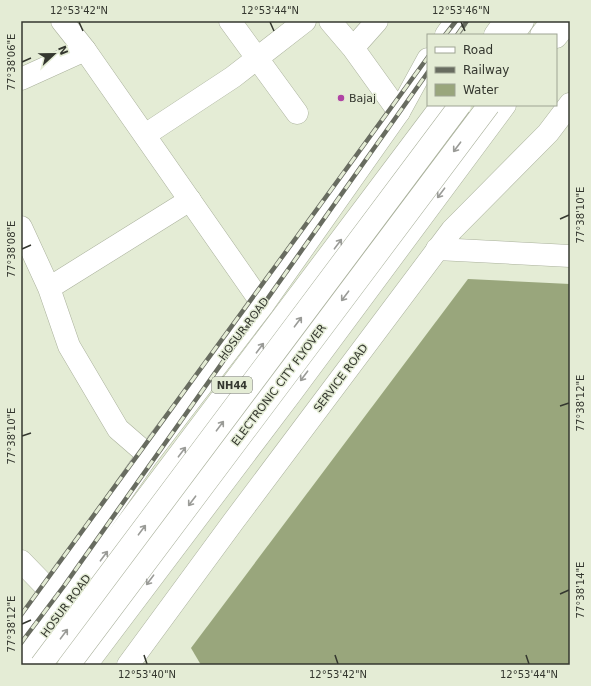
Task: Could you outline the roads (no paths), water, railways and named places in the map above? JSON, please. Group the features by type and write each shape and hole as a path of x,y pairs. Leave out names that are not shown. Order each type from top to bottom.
{"main road":[{"path":"62,21 85,50 263,304"},
{"path":"230,21 296,112"},
{"path":"145,135 233,76 305,21"},
{"path":"330,21 352,48 399,112"},
{"path":"352,48 377,21"},
{"path":"447,34 456,21"},
{"path":"496,34 505,21"},
{"path":"514,34 523,21"},
{"path":"542,34 552,21"},
{"path":"557,36 568,21"},
{"path":"21,80 85,50"},
{"name":"HOSUR ROAD","path":"21,631 52,593 148,455 263,304 399,112 427,61"},
{"name":"SERVICE ROAD","path":"128,665 145,656 437,249 452,230 548,132 570,104"},
{"name":"HOSUR ROAD","path":"21,665 441,106"},
{"name":"ELECTRONIC CITY FLYOVER","path":"41,665 459,106"},
{"name":"ELECTRONIC CITY FLYOVER","path":"69,665 488,106"},
{"path":"86,665 504,106"},
{"path":"48,288 190,200"},
{"path":"21,227 48,288 68,346 118,429 148,455"},
{"path":"437,249 570,256"},
{"path":"21,561 52,593"},
{"path":"75,594 115,626"}],"water":[{"path":"468,279 570,284 570,665 201,665 191,648"}],"railway":[{"path":"446,34 456,21"},
{"path":"458,34 467,21"},
{"path":"21,615 427,58"},
{"path":"21,643 64,586 427,73"}],"place":[{"name":"Bajaj","path":"341,98"}]}
